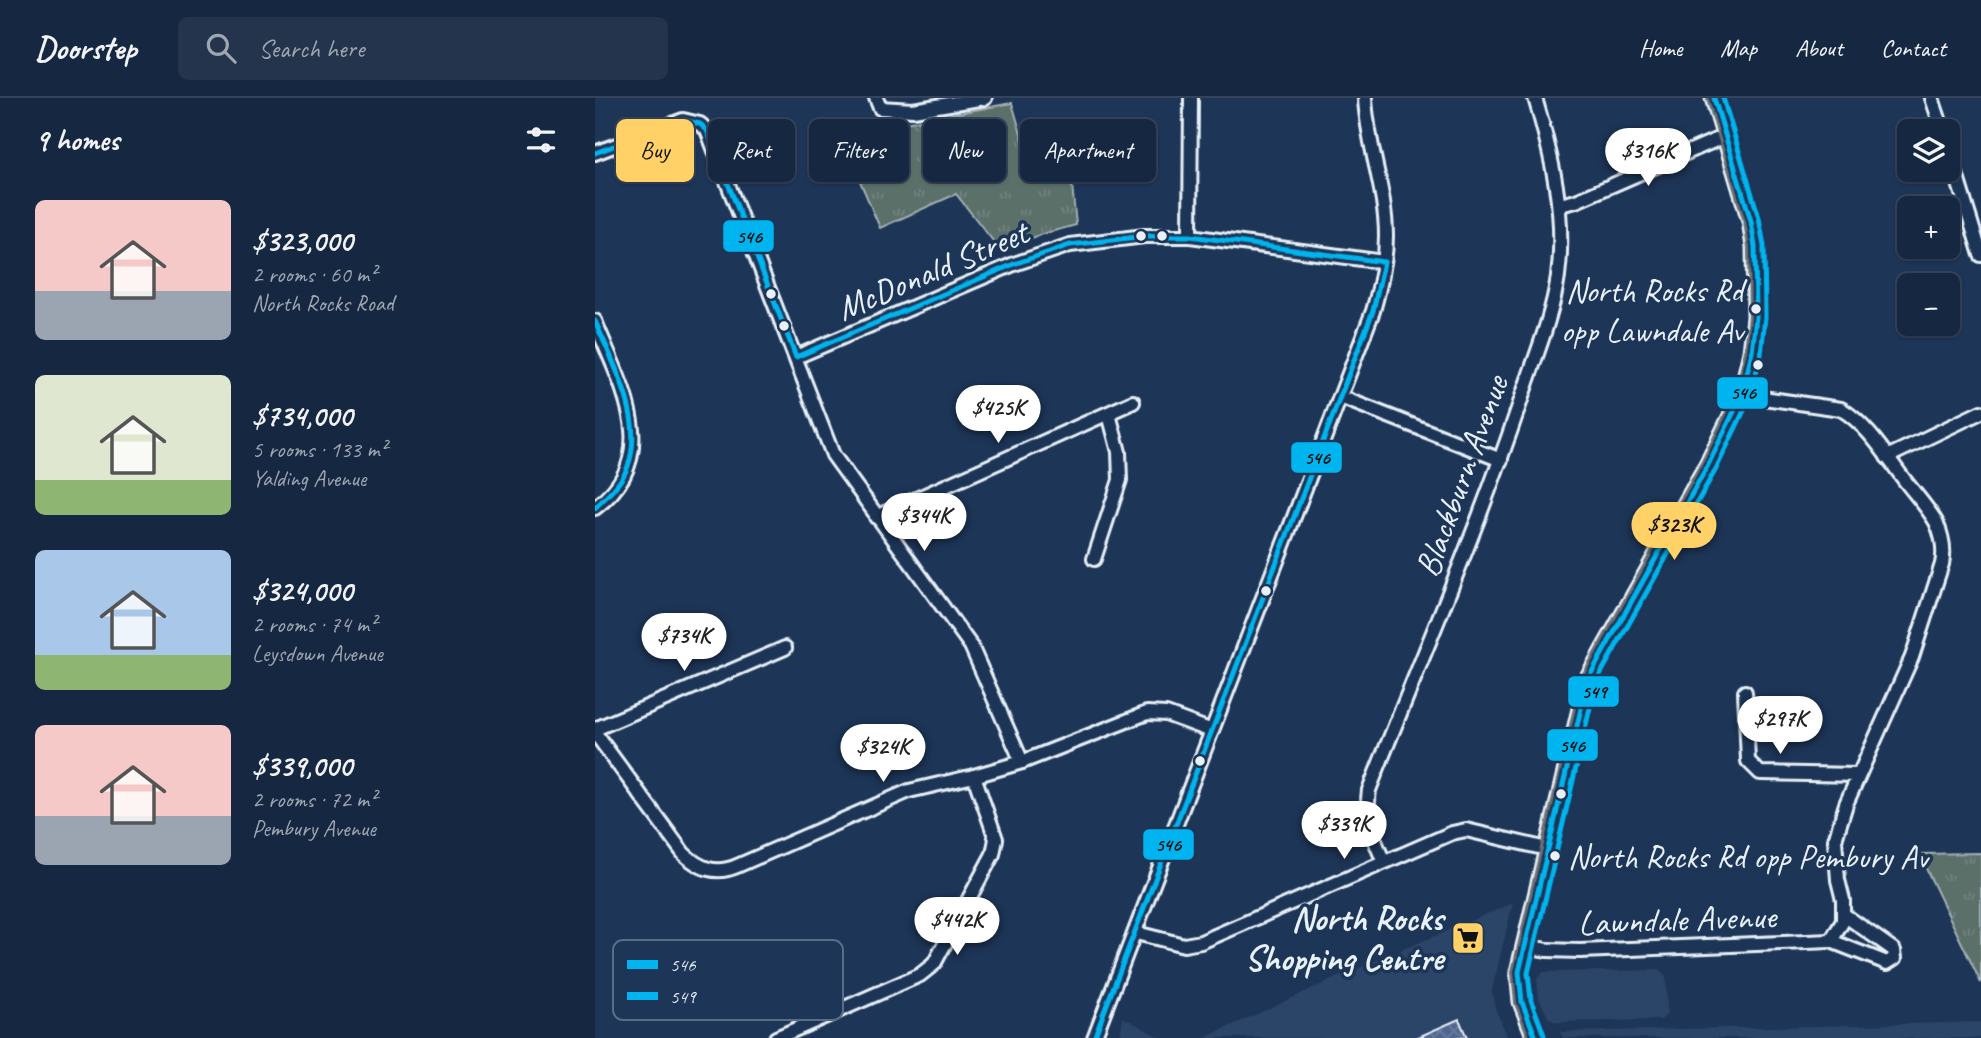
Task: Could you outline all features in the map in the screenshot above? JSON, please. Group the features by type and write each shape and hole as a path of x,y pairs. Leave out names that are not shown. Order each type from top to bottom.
{"main road":[{"path":"1536,1038 1527,1017 1520,986 1520,972 1588,679 1708,465 1742,395 1752,352 1756,317 1755,247 1751,221 1713,98"}],"street":[{"path":"876,98 880,108 913,110 985,98"},
{"path":"1190,236 1191,98"},
{"path":"1094,1038 1373,311 1384,262 1386,235 1367,135 1365,98"},
{"name":"Blackburn Avenue","path":"1384,862 1369,826 1366,808 1369,790 1501,460 1553,304 1558,275 1560,205 1535,98"},
{"path":"1932,98 1939,119"},
{"path":"595,153 683,120 700,124 707,130 833,454 971,646 1022,762"},
{"path":"1560,205 1576,201 1725,136"},
{"path":"1958,182 1981,255"},
{"name":"McDonald Street","path":"796,357 1014,264 1056,249 1083,243 1145,236 1190,236 1384,262"},
{"path":"595,321 627,403 633,434 633,454 622,482 595,508"},
{"path":"1742,395 1841,409 1866,431 1887,457 1935,521 1943,545 1944,558 1912,657 1846,804 1835,840 1843,921 1831,941"},
{"path":"1341,397 1501,460"},
{"path":"876,517 1133,402"},
{"path":"1887,457 1981,412"},
{"path":"1094,559 1120,481 1119,452 1109,414"},
{"path":"785,648 595,731 684,854 700,866 711,870 728,870 908,791 1022,762 1147,713 1166,714 1212,731"},
{"path":"1745,692 1748,761 1760,773 1859,775"},
{"path":"843,1009 920,975 934,964 993,854 996,839 974,776"},
{"path":"1136,933 1184,945 1201,942 1452,833 1467,830 1547,849"},
{"path":"708,885 711,870"},
{"name":"Lawndale Avenue","path":"1525,946 1580,951 1831,941 1887,963 1895,958 1894,950 1843,914"},
{"path":"776,1038 817,1020"}],"shaded area":[{"name":"North Rocks Shopping Centre","path":"1513,903 1492,990 1495,1008 1508,1038 1204,1038 1349,972"},
{"path":"1659,970 1666,977 1667,1014 1661,1020 1555,1022 1548,1017 1539,998 1537,979 1543,972"},
{"name":"North Rocks Shopping Centre","path":"1123,1017 1161,1038 1120,1038"},
{"path":"1981,1022 1981,1038 1563,1038 1560,1032"}],"green space":[{"path":"1012,103 1020,130 1020,182 1072,182 1076,225 1039,235 1001,251 956,194 880,228 860,182 909,182 909,122 923,120 923,182 1006,182 1006,119 926,119"},
{"path":"1981,853 1981,983 1919,854"}],"building":[{"name":"North Rocks Shopping Centre","path":"1459,1019 1467,1038 1416,1038"}],"transit line":[{"name":"546","path":"1536,1038 1522,1002 1519,972 1588,679 1708,465 1742,395 1752,352 1756,317 1755,247 1751,221 1714,98"},
{"name":"549","path":"1544,1035 1531,1000 1528,973 1596,682 1716,469 1750,398 1761,354 1765,317 1764,246 1759,218 1723,98"},
{"name":"546","path":"595,153 683,120 700,124 707,130 796,357"},
{"name":"546","path":"796,357 1014,264 1070,245 1145,236 1190,236 1384,262"},
{"name":"546","path":"1094,1038 1373,311 1384,262"},
{"name":"546","path":"595,321 625,392 633,429 628,466 622,478 595,508"}],"place":[{"name":"North Rocks Rd opp Lawndale Av","path":"1756,309"},
{"name":"North Rocks Rd opp Pembury Av","path":"1555,856"},
{"name":"North Rocks Shopping Centre","path":"1468,938"}]}
